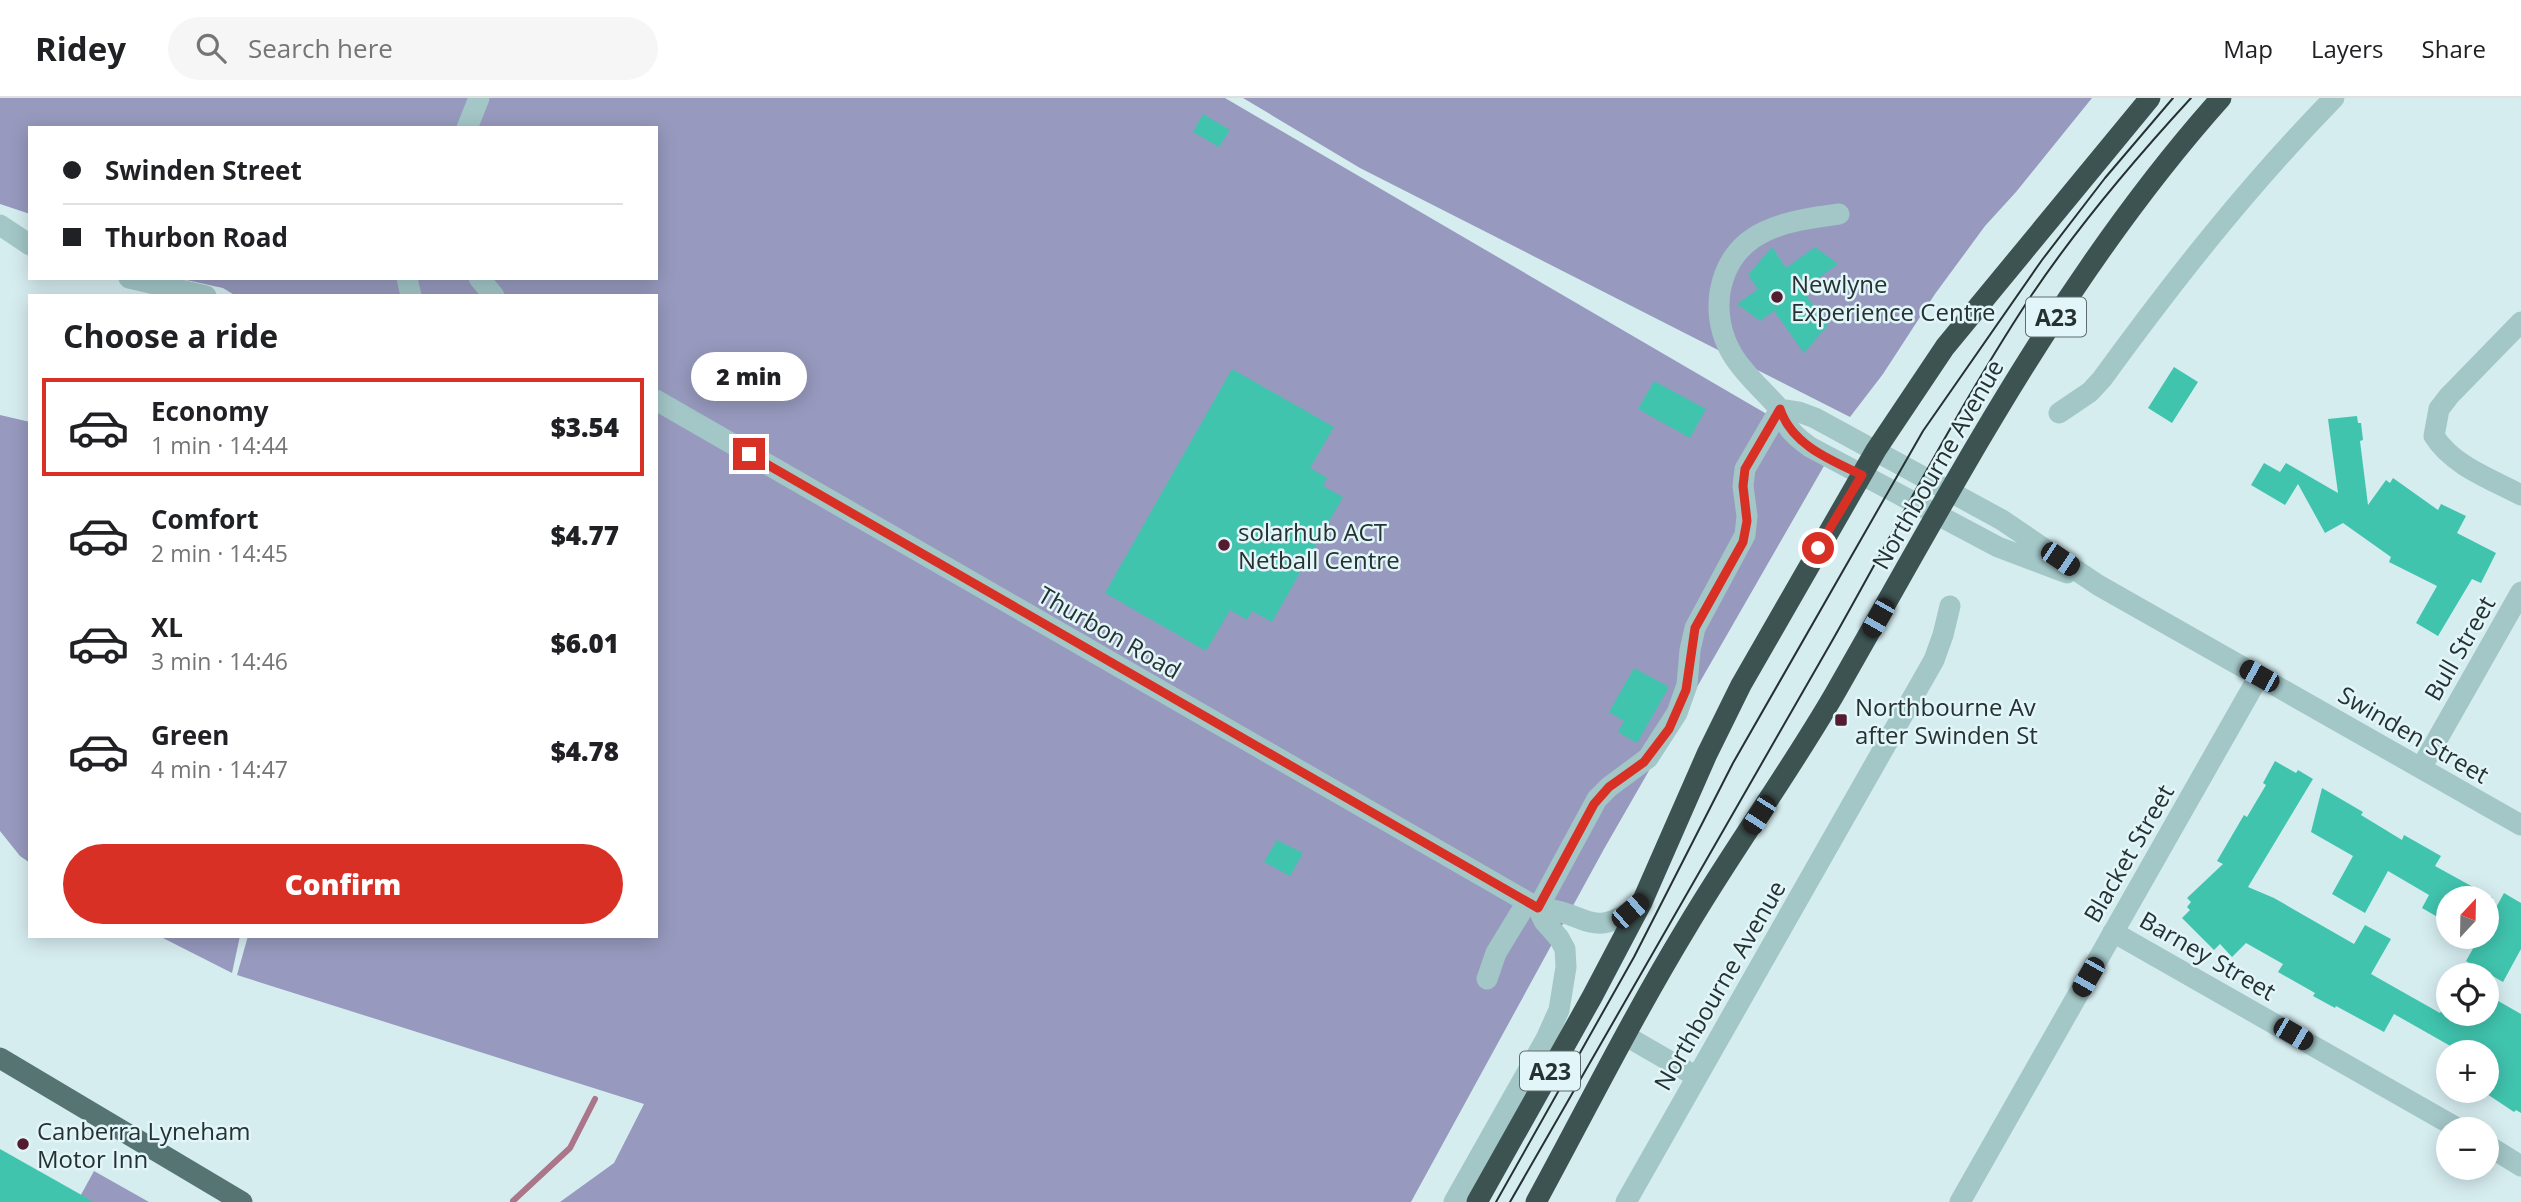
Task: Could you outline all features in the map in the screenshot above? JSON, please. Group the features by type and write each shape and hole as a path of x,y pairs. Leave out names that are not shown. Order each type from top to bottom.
{"highway":[{"name":"Northbourne Avenue","path":"1477,1202 1642,902 1707,754 1741,685 1876,450 1945,347 2150,98"},
{"name":"Northbourne Avenue","path":"1536,1202 1687,927 1824,711 2036,346 2083,276 2168,160 2221,98"}],"main road":[{"path":"0,1058 242,1202"}],"street":[{"path":"468,126 479,98"},
{"path":"2059,413 2090,392 2102,379 2205,241 2334,98"},
{"name":"Swinden Street","path":"1839,214 1786,223 1753,237 1739,250 1723,278 1719,301 1726,341 1741,367 1780,409 1789,428 1810,447 1998,547 2098,584"},
{"path":"0,225 28,244"},
{"path":"138,280 197,294"},
{"path":"479,280 492,294"},
{"path":"2521,322 2444,402 2435,422 2434,436 2440,446 2455,459 2521,495"},
{"name":"Thurbon Road","path":"658,401 1532,905 1559,911 1588,923 1606,924 1622,918 1642,902"},
{"path":"1487,979 1496,954 1532,905 1594,804 1609,787 1648,758 1677,713 1687,685 1695,628 1745,535 1745,469 1780,409"},
{"name":"Swinden Street","path":"1780,409 1807,415 2002,520 2098,584 2521,825"},
{"name":"Bull Street","path":"2421,768 2521,592"},
{"name":"Northbourne Avenue","path":"1626,1202 1934,660 1950,606"},
{"name":"Blacket Street","path":"1959,1202 2259,676"},
{"name":"Thurbon Road","path":"1454,1202 1553,1024 1561,1000 1567,961 1564,946 1532,905"},
{"name":"Barney Street","path":"2113,932 2438,1117"},
{"path":"1626,1036 1697,1077"},
{"path":"2499,1152 2521,1166"}],"shaded area":[{"path":"0,98 1225,98 1832,452 1604,849 1411,1202 560,1202 614,1163 644,1104 237,975 247,938 658,938 658,294 233,294 223,288 186,280 658,280 658,126 28,126 28,213 0,204"},
{"path":"1243,98 2092,98 1985,226 1935,294 1883,374 1850,417 1360,168"},
{"path":"0,415 28,422 28,862 20,856 0,831"},
{"path":"163,938 240,938 232,973"},
{"path":"94,1171 149,1202 77,1202"}],"building":[{"path":"1203,114 1230,130 1219,147 1193,132"},
{"name":"Newlyne Experience Centre","path":"1772,247 1786,268 1815,247 1838,264 1802,290 1828,325 1804,353 1774,311 1760,321 1737,304 1758,289 1748,275"},
{"path":"2174,367 2198,382 2172,423 2148,408"},
{"name":"solarhub ACT Netball Centre","path":"1232,369 1334,427 1310,468 1327,478 1323,486 1343,497 1272,622 1252,611 1247,620 1230,610 1206,651 1105,593"},
{"path":"1654,381 1706,409 1690,438 1638,409"},
{"path":"2357,416 2358,423 2361,423 2363,440 2360,441 2368,505 2386,480 2390,483 2393,478 2438,510 2441,504 2466,516 2457,533 2496,553 2481,583 2472,579 2438,636 2416,623 2437,586 2389,562 2391,557 2343,523 2325,533 2298,484 2285,505 2251,485 2264,463 2280,472 2286,463 2338,493 2328,419"},
{"path":"1634,668 1669,687 1637,743 1618,732 1624,721 1609,712"},
{"path":"2275,761 2313,779 2248,887 2274,898 2354,944 2365,925 2391,939 2371,974 2436,1011 2436,1026 2499,1026 2499,1001 2521,1014 2521,1113 2516,1110 2514,1112 2499,1102 2499,1040 2440,1040 2394,1014 2384,1032 2313,996 2315,993 2278,972 2283,964 2246,943 2232,957 2220,944 2214,950 2182,918 2190,910 2187,907 2191,902 2187,898 2223,864 2217,861 2244,815 2247,817 2266,785 2263,783"},
{"path":"2322,788 2363,812 2361,815 2402,840 2404,835 2441,856 2435,866 2471,886 2436,886 2436,916 2422,908 2429,895 2388,871 2365,913 2332,894 2353,856 2311,832"},
{"path":"1277,840 1303,853 1290,876 1264,862"},
{"path":"2504,893 2521,903 2521,949 2503,982 2499,980 2499,963 2466,961 2473,949 2499,949 2499,902"},
{"path":"0,1149 94,1202 0,1202"}],"waterway":[{"path":"513,1201 570,1148 595,1099"}],"tram line":[{"path":"1496,1202 1634,957 1733,763 1923,431 2042,260 2105,178 2173,98"},
{"path":"1510,1202 2004,338 2087,219 2191,98"}],"place":[{"name":"Newlyne Experience Centre","path":"1777,297"},
{"name":"solarhub ACT Netball Centre","path":"1224,545"},
{"name":"Northbourne Av after Swinden St","path":"1841,720"},
{"name":"Canberra Lyneham Motor Inn","path":"23,1144"}],"route":[{"path":"749,454 1538,908 1594,804 1609,787 1648,758 1677,713 1685,695 1695,628 1741,547 1745,535 1745,469 1780,409 1785,423 1810,447 1862,475 1818,548"}]}
